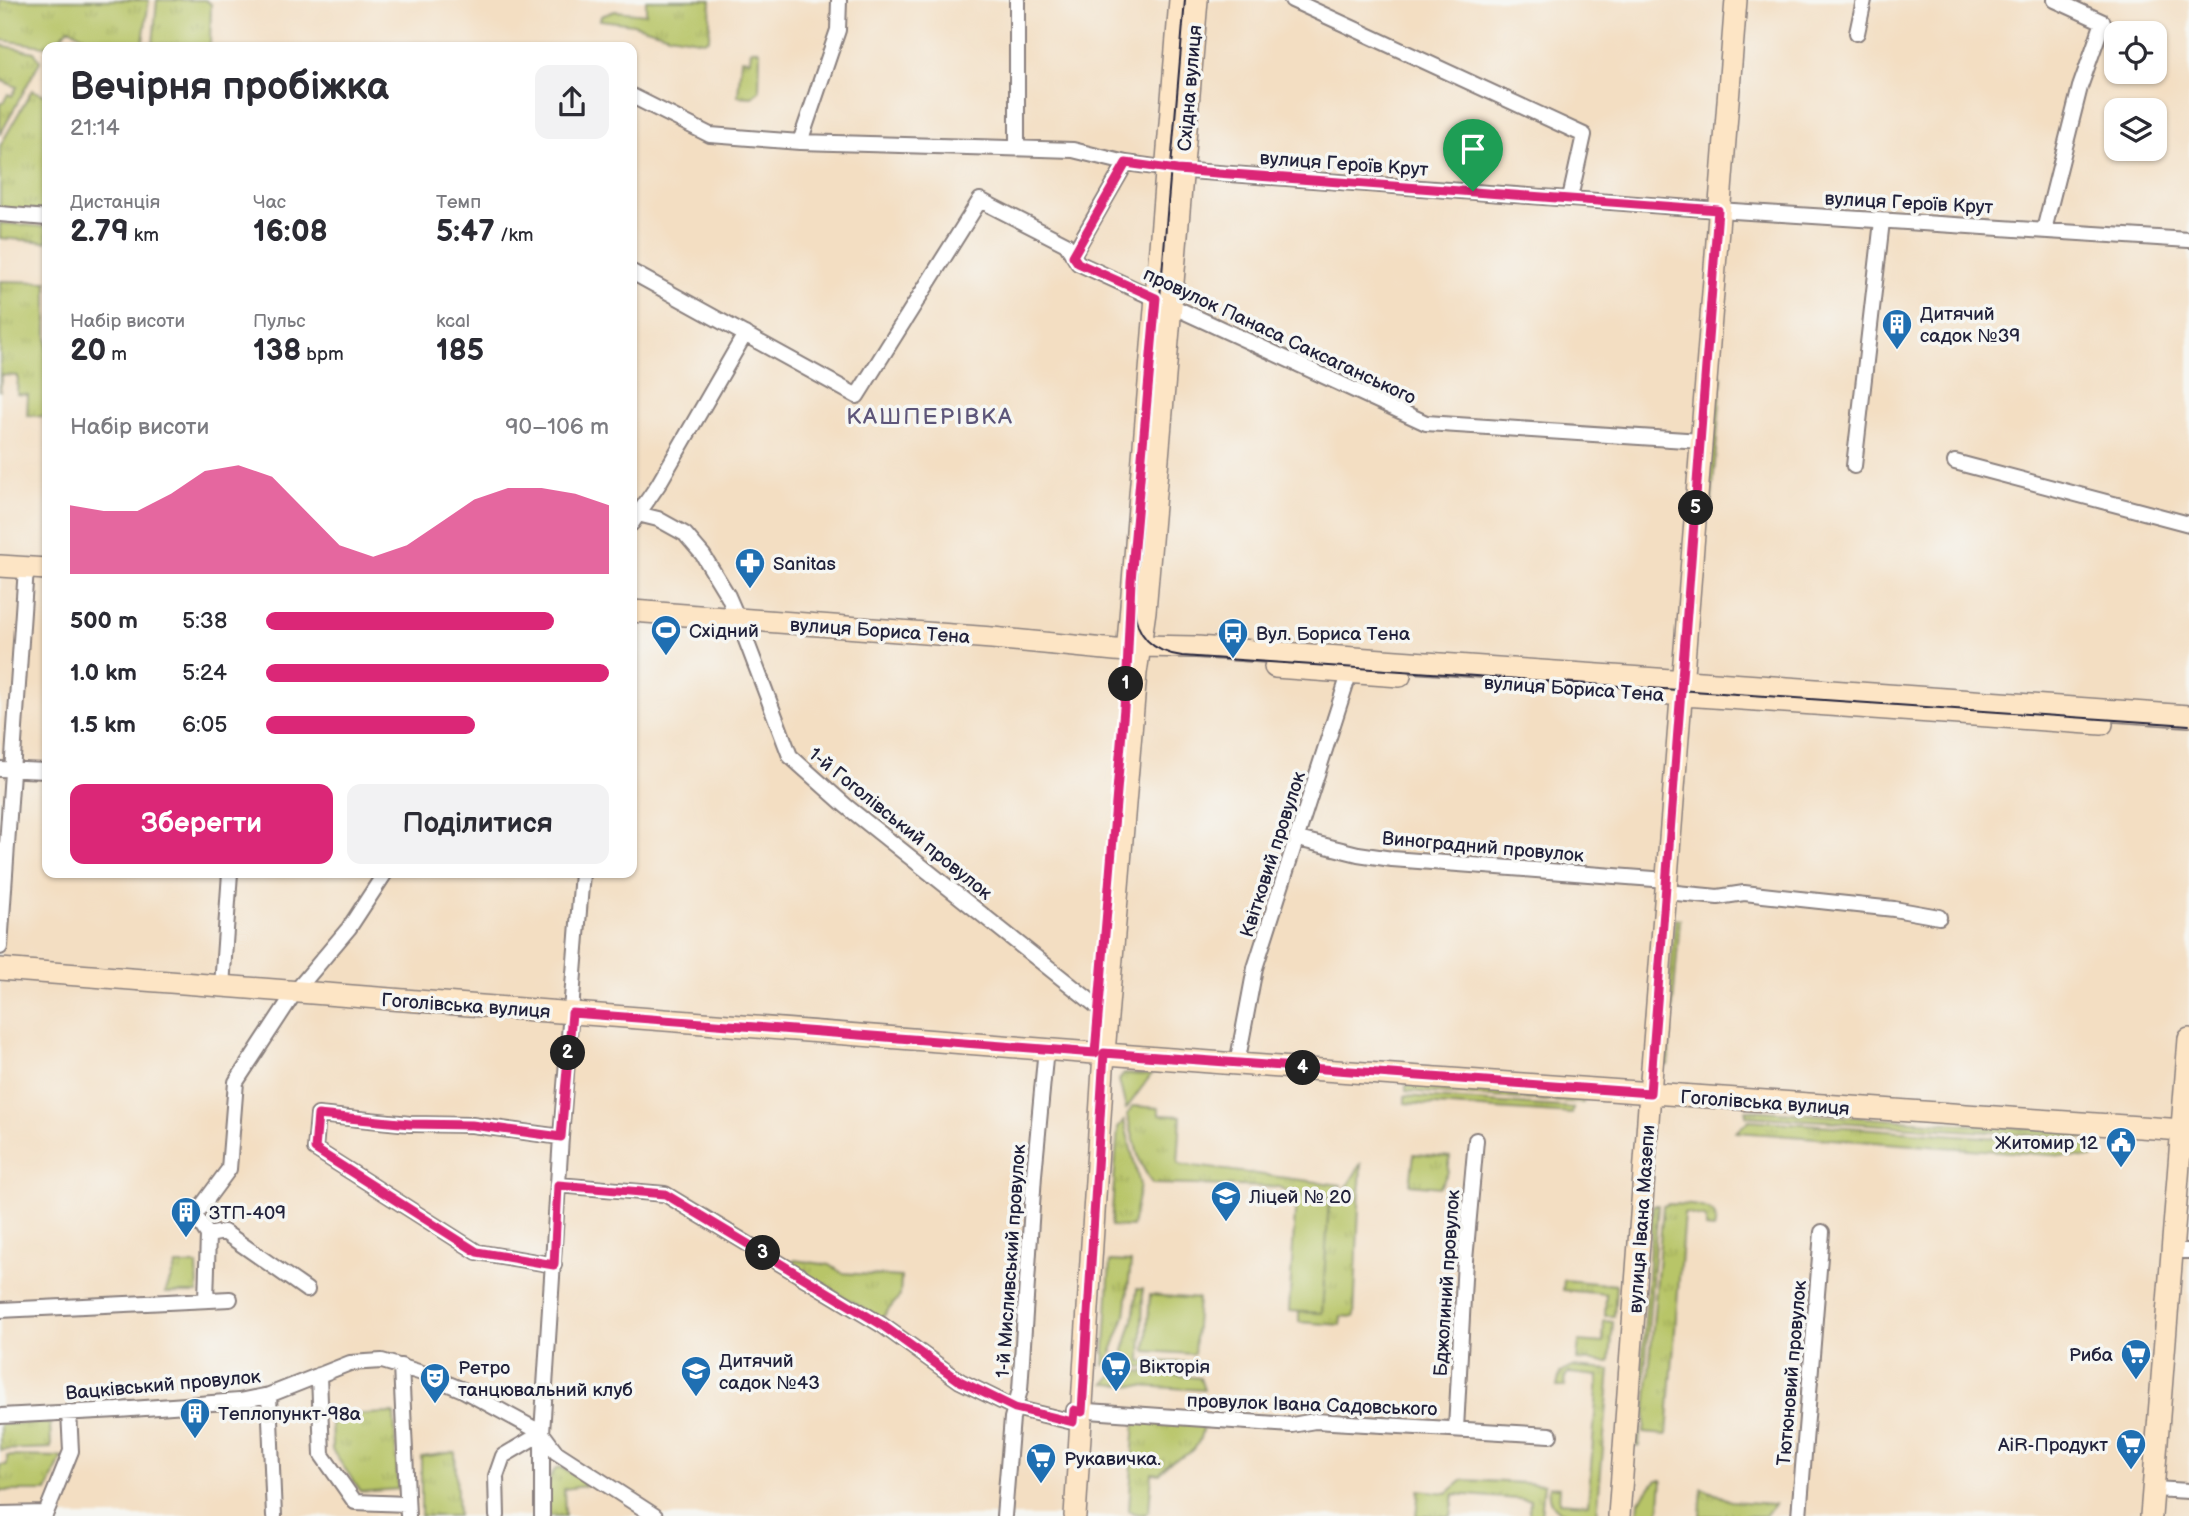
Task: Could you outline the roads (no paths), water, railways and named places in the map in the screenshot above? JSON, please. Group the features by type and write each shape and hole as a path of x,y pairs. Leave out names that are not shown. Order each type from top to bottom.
{"street":[{"path":"800,142 838,30 839,0"},
{"path":"1017,0 1017,147"},
{"name":"Східна вулиця","path":"1068,1516 1100,1053 1164,302 1180,0"},
{"name":"Східна вулиця","path":"1173,170 1197,0"},
{"path":"1292,0 1584,135 1570,198"},
{"name":"вулиця Івана Мазепи","path":"1619,1516 1735,0"},
{"path":"1857,33 1864,0"},
{"path":"2044,230 2080,87 2103,22 2055,0"},
{"name":"вулиця Героїв Крут","path":"637,98 710,135 800,142 1073,150 1126,163 1173,170 1718,210 2189,240"},
{"path":"1073,256 1126,163"},
{"name":"провулок Панаса Саксаганського","path":"637,275 857,396 979,200 1066,244 1078,263 1426,423 1701,441"},
{"path":"0,214 42,218"},
{"path":"1854,466 1882,220"},
{"path":"637,515 745,334"},
{"path":"1955,462 2189,524"},
{"name":"1-й Гоголівський провулок","path":"637,518 658,519 685,534 704,555 738,619 790,756 846,806 1098,1007"},
{"path":"0,566 37,568 6,769 0,947"},
{"name":"вулиця Бориса Тена","path":"637,611 1135,651 1683,688 2189,730"},
{"name":"Східна вулиця","path":"1100,1053 1098,1007 1135,651"},
{"name":"Квітковий провулок","path":"1237,1064 1255,968 1352,665"},
{"name":"вулиця Бориса Тена","path":"1683,688 2189,716"},
{"path":"6,769 42,771"},
{"name":"Виноградний провулок","path":"1298,839 1358,854 1392,859 1667,886 1717,897 1744,893 1894,909 1939,917"},
{"path":"222,986 230,878"},
{"path":"206,1300 208,1235 195,1214 229,1168 236,1082 295,992 349,929 382,878"},
{"path":"542,1516 542,1433 561,1137 582,878"},
{"name":"Гоголівська вулиця","path":"0,969 1237,1064 2186,1130"},
{"path":"2151,1516 2181,1251 2189,1039"},
{"name":"1-й Мисливський провулок","path":"1004,1516 1012,1418 1020,1390 1034,1175 1046,1048"},
{"path":"554,1265 477,1252 315,1149 318,1115 410,1124 472,1125 561,1137"},
{"name":"Бджолиний провулок","path":"1456,1429 1465,1260 1476,1140"},
{"name":"провулок Івана Садовського","path":"558,1185 665,1194 882,1325 960,1381 1015,1408 1076,1415 1292,1425 1315,1421 1549,1435"},
{"path":"208,1235 224,1232 307,1290"},
{"name":"Тютюновий провулок","path":"1799,1516 1822,1232"},
{"path":"0,1310 230,1299"},
{"name":"Вацківський провулок","path":"0,1416 239,1401 269,1395 350,1363 368,1361 401,1366 463,1390 542,1433 556,1452 655,1516"},
{"path":"319,1375 322,1455 355,1502 408,1510 401,1366"},
{"path":"269,1395 274,1516"},
{"path":"0,1514 46,1513 71,1451 69,1412"},
{"name":"Східна вулиця","path":"1075,1516 1076,1415"},
{"path":"497,1516 496,1476 503,1456 542,1433"},
{"path":"2154,1489 2189,1491"}],"tram line":[{"path":"1185,0 1134,607 1142,635 1155,647 1182,656 2189,725"}],"place":[{"name":"Дитячий садок №39","path":"1897,351"},
{"name":"Sanitas","path":"750,590"},
{"name":"Східний","path":"666,657"},
{"name":"Вул. Бориса Тена","path":"1233,660"},
{"name":"Житомир 12","path":"2121,1169"},
{"name":"Ліцей № 20","path":"1226,1223"},
{"name":"ЗТП-409","path":"186,1239"},
{"name":"Риба","path":"2136,1381"},
{"name":"Вікторія","path":"1116,1393"},
{"name":"Дитячий садок №43","path":"696,1398"},
{"name":"Ретро танцювальний клуб","path":"435,1405"},
{"name":"Теплопункт-98а","path":"195,1440"},
{"name":"AiR-Продукт","path":"2131,1471"},
{"name":"Рукавичка.","path":"1041,1485"}],"district":[{"name":"КАШПЕРІВКА","path":"930,416"}]}
